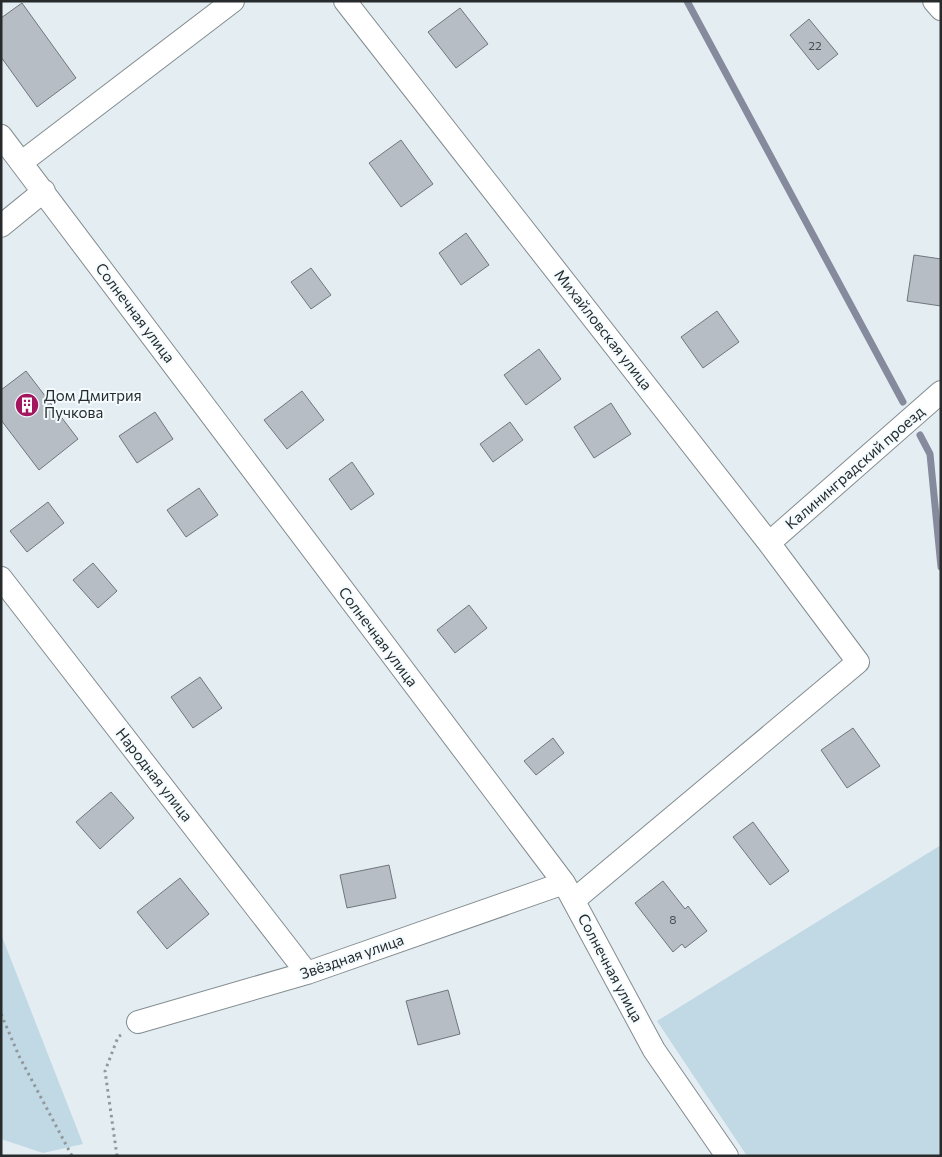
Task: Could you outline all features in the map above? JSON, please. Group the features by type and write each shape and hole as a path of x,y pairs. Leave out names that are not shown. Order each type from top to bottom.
{"street":[{"path":"22,162 233,1"},
{"name":"Михайловская улица","path":"345,1 769,543 858,662 569,891"},
{"path":"934,1 941,10"},
{"name":"Солнечная улица","path":"1,136 569,891 654,1050 727,1156"},
{"path":"1,226 44,191"},
{"name":"Калининградский проезд","path":"769,543 941,392"},
{"name":"Народная улица","path":"1,578 307,973"},
{"name":"Звёздная улица","path":"138,1022 307,973 569,891"}],"path":[{"path":"1,1014 19,1056 72,1156"},
{"path":"117,1156 105,1072 118,1037 138,1022"}],"shaded area":[{"path":"941,845 941,1156 747,1156 657,1021"},
{"path":"1,934 83,1144 43,1153 1,1139"}],"building":[{"path":"22,3 76,78 37,107 1,57 1,18"},
{"path":"460,8 488,44 456,68 428,32"},
{"path":"809,19 838,54 818,70 790,35"},
{"path":"401,140 433,184 401,207 369,163"},
{"path":"466,233 489,265 461,285 439,253"},
{"path":"914,255 941,259 941,306 907,301"},
{"path":"311,268 331,295 311,309 291,282"},
{"path":"717,311 739,342 703,368 681,337"},
{"path":"539,349 561,379 526,405 504,375"},
{"name":"Дом Дмитрия Пучкова","path":"26,371 78,439 39,470 1,420 1,390"},
{"path":"302,391 324,420 287,449 264,420"},
{"path":"611,403 631,434 594,458 574,427"},
{"path":"155,412 173,439 137,463 119,436"},
{"path":"510,422 523,440 493,462 480,444"},
{"path":"352,462 374,494 351,510 329,479"},
{"path":"199,488 218,515 186,537 167,510"},
{"path":"48,502 64,523 27,552 10,531"},
{"path":"93,563 117,591 98,608 73,580"},
{"path":"469,605 487,628 455,653 437,630"},
{"path":"200,677 222,708 193,728 171,697"},
{"path":"853,728 880,766 847,788 821,750"},
{"path":"553,738 564,753 536,775 524,761"},
{"path":"111,792 134,818 100,849 76,822"},
{"path":"753,822 789,871 770,885 733,837"},
{"path":"389,865 396,898 347,908 340,875"},
{"path":"180,878 209,914 167,949 137,912"},
{"path":"663,881 685,909 688,906 707,931 685,948 682,944 673,952 635,903"},
{"path":"448,990 460,1034 418,1045 406,1001"}],"waterway":[{"path":"687,1 903,402"},
{"path":"920,435 930,454 941,567"}],"place":[{"name":"Дом Дмитрия Пучкова","path":"27,405"}]}
